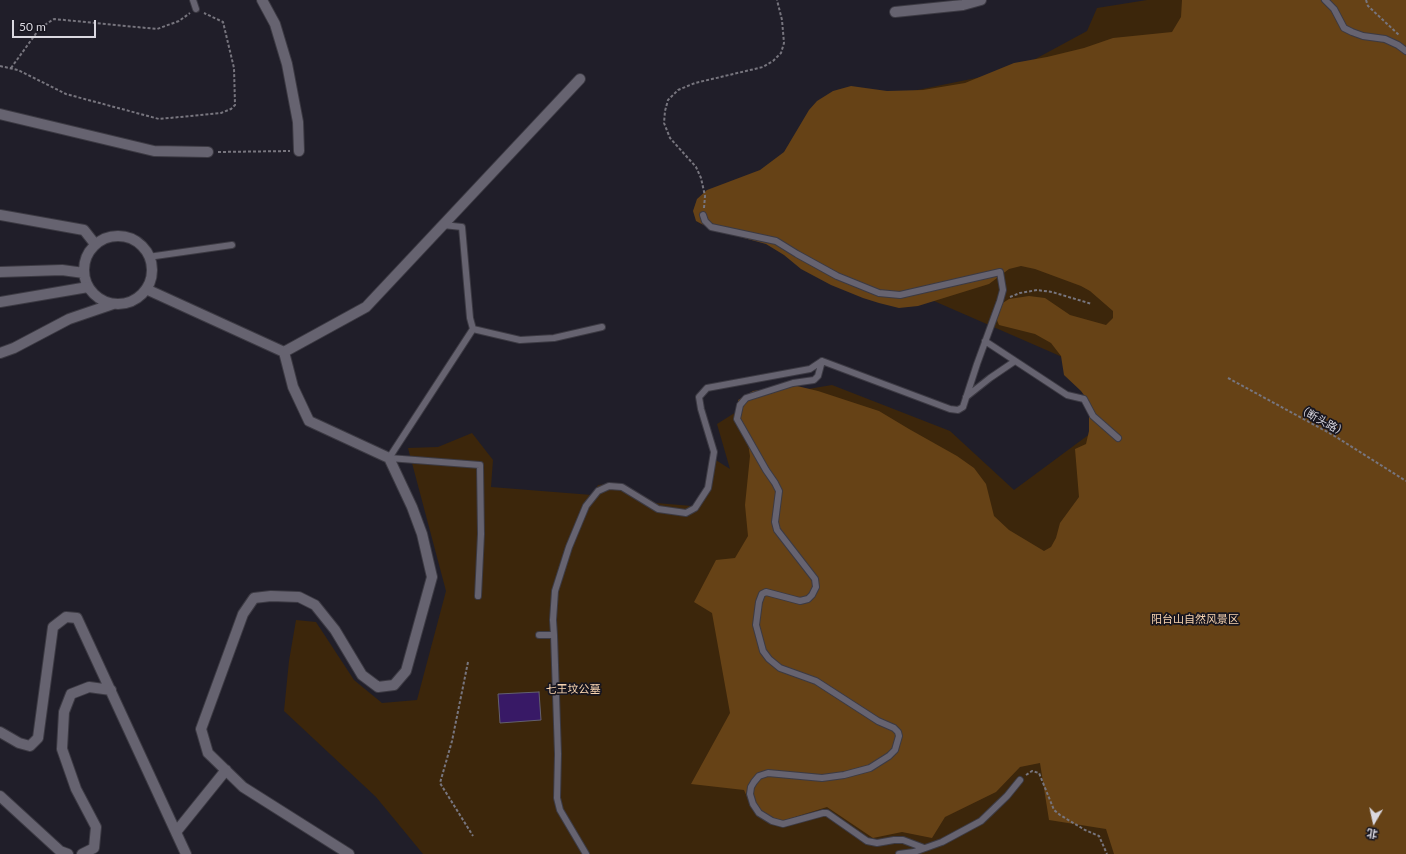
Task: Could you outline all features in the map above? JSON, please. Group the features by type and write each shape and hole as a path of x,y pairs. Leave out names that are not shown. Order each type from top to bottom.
{"street":[{"path":"262,0 275,24 287,64 298,122 299,151"},
{"path":"895,12 963,5 981,0"},
{"path":"284,352 366,307 580,79"},
{"path":"0,114 154,151 208,152"},
{"path":"0,215 84,230 96,244"},
{"path":"0,353 14,348 69,319 113,304 125,303 133,300 146,289 151,276 151,265 146,250 139,244 123,236 109,237 96,244 86,256 84,273 88,287 100,299 113,304"},
{"path":"0,272 62,270 84,273"},
{"path":"0,302 88,287"},
{"path":"146,289 284,352"},
{"path":"284,352 293,387 309,421 389,458 412,507 422,534 432,577 406,671 394,685 378,687 362,675 335,630 315,605 299,597 271,596 254,598 242,614 201,729 208,753 243,787 349,854"},
{"path":"0,732 19,743 30,746 38,738 53,627 66,617 77,618 186,854"},
{"path":"82,854 94,848 96,827 76,789 62,749 64,712 71,694 89,687 111,690"},
{"path":"176,832 226,770"},
{"path":"0,796 60,851 68,854"}],"lane":[{"path":"193,0 196,9"},
{"path":"1325,0 1334,9 1344,28 1363,36 1385,39 1398,45 1406,51"},
{"path":"704,215 705,221 711,227 776,241 838,276 879,293 900,295 1000,272 1003,290 1000,301 963,407 958,410 950,409 822,361"},
{"path":"443,225 462,227 472,329 389,458 480,465 478,596"},
{"path":"148,257 232,245"},
{"path":"472,329 520,340 554,338 602,327"},
{"path":"985,341 1068,395 1084,399 1093,416 1118,438"},
{"path":"586,854 560,810 558,798 554,620 555,591 569,547 586,506 598,491 609,486 622,487 658,509 686,513 695,508 708,488 714,452 701,410 699,397 707,388 810,369 822,361"},
{"path":"822,361 818,376 814,380 793,382 746,398 740,405 738,419 766,470 776,483 779,491 775,522 777,530 815,579 816,587 808,599 800,601 766,592 762,594 759,602 756,625 763,651 769,659 780,668 816,681 878,721 894,728 898,732 899,736 895,750 889,756 870,768 844,775 822,778 768,773 759,776 751,787 750,794 753,804 759,813 772,821 783,824 827,813 867,842 877,843 903,840 924,848"},
{"path":"966,397 1015,361"},
{"path":"539,635 554,635"},
{"path":"899,854 914,852 942,842 982,821 1007,796 1020,780"}],"path":[{"path":"704,215 705,196 701,178 696,167 670,138 664,123 668,100 678,90 695,83 763,67 773,61 781,53 784,43 782,20 777,0"},
{"path":"1366,0 1368,6 1400,37"},
{"path":"0,66 18,70 66,94 159,119 221,113 231,109 235,105 234,68 224,22 196,9 179,21 157,29 54,19 40,28 11,68"},
{"path":"208,152 299,151"},
{"path":"1000,301 1020,292 1036,290 1052,292 1092,304"},
{"name":"（断头路）","path":"1228,378 1333,435 1406,481"},
{"path":"468,662 452,741 440,783 473,836"},
{"path":"1020,780 1032,771 1039,773 1054,810 1085,830 1100,836 1106,854"}],"green space":[{"name":"阳台山自然风景区","path":"1147,0 1406,0 1406,854 423,854 376,797 284,711 289,661 296,620 316,622 354,680 382,703 417,700 446,591 408,448 438,447 472,433 493,460 491,487 592,495 598,485 621,483 656,503 692,506 706,492 711,457 730,469 717,424 760,397 832,385 950,431 1014,490 1118,413 1115,380 785,236 789,162 825,109 1015,70 1087,31 1097,8"},
{"name":"阳台山自然风景区","path":"1182,0 1406,0 1406,854 1114,854 1106,829 1049,820 1040,763 1020,767 996,792 945,817 932,838 902,832 873,838 827,807 779,822 751,806 744,790 691,784 730,713 712,613 694,602 716,560 735,558 748,536 745,505 750,456 747,437 738,412 738,400 753,391 793,385 818,391 879,411 957,456 974,468 986,484 994,516 1009,530 1044,551 1051,547 1056,538 1060,523 1079,497 1075,449 1086,444 1089,431 1089,402 1081,391 1064,375 1061,356 1051,343 1035,334 999,325 995,316 998,306 1009,299 1029,296 1045,298 1070,315 1106,325 1113,318 1113,311 1090,291 1081,286 1035,269 1021,266 1009,269 989,284 918,306 899,308 879,303 831,285 801,269 784,255 766,244 711,229 696,221 693,211 697,199 707,190 760,170 784,152 809,110 817,101 833,91 851,86 887,91 923,90 965,83 1014,63 1084,48 1113,38 1172,32 1181,17"}],"building":[{"path":"539,692 541,720 500,723 498,694"}],"park label":[{"name":"七王坟公墓","path":"573,689"}]}
